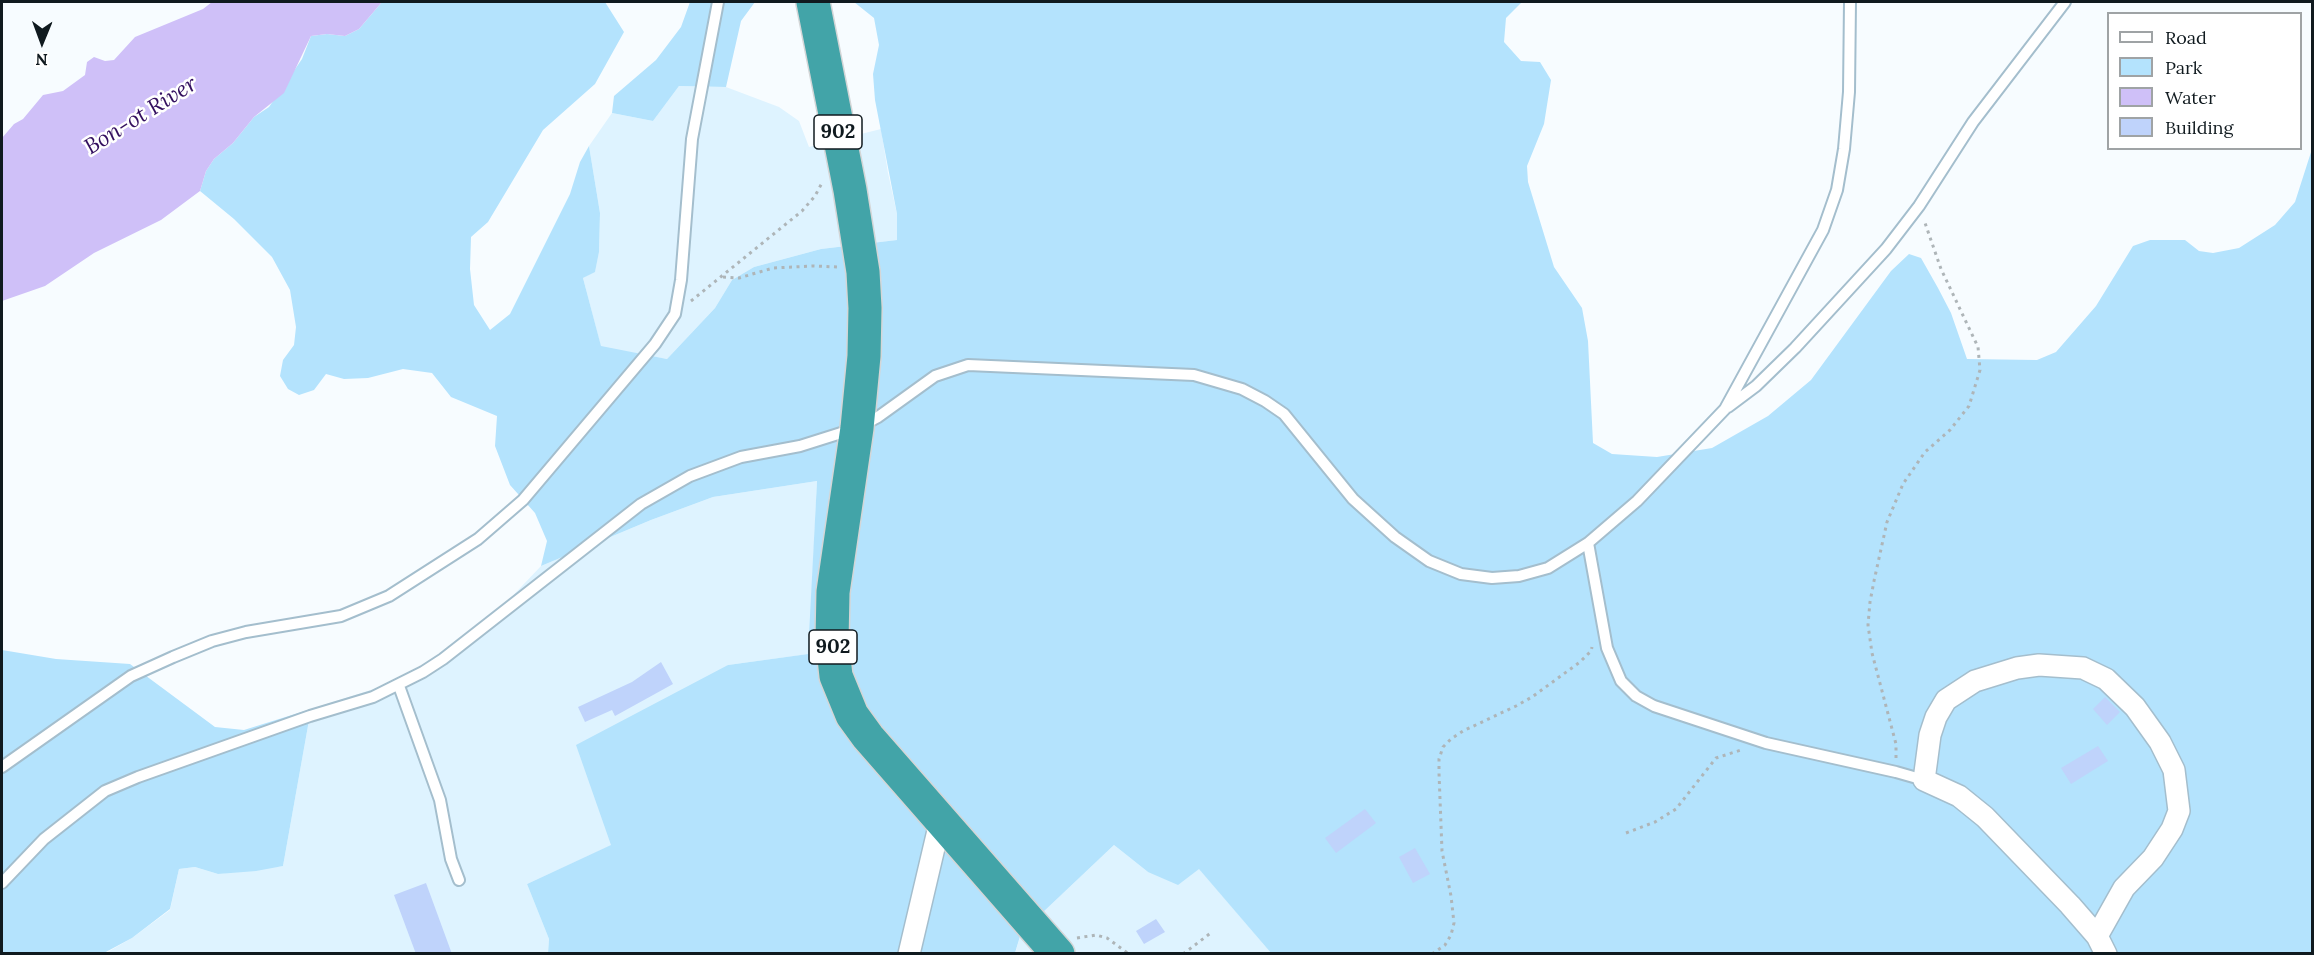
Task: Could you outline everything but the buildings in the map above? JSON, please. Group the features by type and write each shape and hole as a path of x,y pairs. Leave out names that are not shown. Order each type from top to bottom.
{"highway":[{"name":"902","path":"813,2 850,189 863,272 864,356 857,428 833,592 832,640 836,676 852,715 868,737 1058,953"}],"street":[{"path":"2039,666 2083,668 2106,679 2136,707 2160,742 2174,770 2179,811 2172,830 2153,858 2124,888 2102,945 2024,855 1984,817 1959,796 1924,780 1930,735 1936,717 1946,700 1975,681 2017,668 2039,666"},
{"path":"909,954 941,818"}],"lane":[{"path":"2,767 131,676 212,642 246,632 341,616 366,608 389,596 478,539 523,500 655,344 675,314 681,280 692,139 717,2"},
{"path":"1725,409 1823,230 1837,190 1844,150 1849,92 1850,2"},
{"path":"2,884 44,840 105,791 138,777 310,716 351,705 399,686 443,659 640,504 690,476 741,457 800,446 857,428 878,417 935,375 968,365 1194,375 1242,389 1284,414 1353,499 1395,537 1429,561 1461,574 1492,578 1519,576 1548,568 1588,543 1637,501 1725,409 1755,386 1795,348 1886,249 1919,206 1973,122 2065,2"},
{"path":"1588,543 1613,665 1621,681 1636,696 1654,706 1766,743 1896,771 1924,780"},
{"path":"399,686 440,800 451,859 459,880"}],"path":[{"path":"675,314 808,203 826,176 840,144"},
{"path":"1896,771 1896,744 1872,653 1868,626 1872,592 1887,522 1903,484 1925,452 1950,430 1969,406 1980,370 1978,347 1941,269 1919,206"},
{"path":"721,277 739,278 773,268 814,266 831,266 863,272"},
{"path":"1432,954 1445,945 1454,923 1442,851 1439,759 1443,747 1451,739 1476,724 1516,706 1572,668 1591,651 1602,620"},
{"path":"1626,833 1655,822 1676,809 1716,758 1766,743"},
{"path":"1183,954 1212,932"},
{"path":"1058,953 1076,938 1096,935 1107,938 1129,954"}],"shaded area":[{"path":"679,86 726,87 779,107 799,121 809,147 881,129 897,214 897,240 821,249 754,267 732,280 715,308 667,359 601,347 583,278 595,271 599,251 600,213 589,146 612,113 653,121"},
{"path":"817,481 809,654 728,665 612,845 527,884 549,939 548,953 104,954 132,938 170,910 179,869 195,867 218,874 283,866 311,709 399,681 451,646 503,606 541,566 713,497"},
{"path":"1114,845 1148,872 1199,868 1271,953 1015,954 1021,933"}],"green space":[{"path":"382,2 605,2 624,32 595,84 543,130 488,222 471,237 470,269 474,305 490,330 510,314 570,194 580,162 589,146 600,213 599,252 595,272 583,278 601,346 667,359 715,308 732,280 754,267 821,249 897,240 897,214 875,100 873,74 879,45 874,18 854,2 1522,2 1506,18 1504,42 1521,61 1540,62 1551,80 1544,124 1527,166 1528,182 1554,267 1582,308 1588,341 1593,443 1612,454 1657,457 1712,448 1768,416 1811,380 1891,271 1909,254 1921,258 1938,288 1951,313 1967,359 2037,360 2056,352 2096,306 2133,246 2150,240 2185,240 2199,251 2213,253 2239,248 2275,225 2295,202 2312,149 2312,953 1271,953 1199,869 1178,885 1148,872 1114,845 1021,933 1015,953 548,953 549,939 527,884 611,845 576,745 728,665 808,654 817,481 713,497 541,566 547,541 535,513 510,485 495,446 497,416 451,397 432,373 403,369 368,378 344,379 326,374 314,390 299,395 288,389 280,376 283,360 294,345 296,327 290,290 272,257 234,219 200,191 206,171 214,159 233,143 254,117 269,107 302,59 311,36 327,34 345,36 359,29"},
{"path":"690,2 755,2 741,21 726,87 679,86 653,121 612,113 614,96 656,60 681,27"},
{"path":"2,650 56,659 130,664 215,727 244,730 311,709 283,866 218,874 195,867 179,869 170,909 132,938 104,953 2,953"}],"water":[{"name":"Bon-ot River","path":"212,2 382,2 359,29 345,36 327,34 311,36 284,93 254,117 233,143 214,159 206,171 200,191 161,220 94,253 45,286 2,301 2,138 14,124 23,119 43,95 63,91 85,75 87,62 94,57 105,61 114,60 135,37 203,9"}]}
